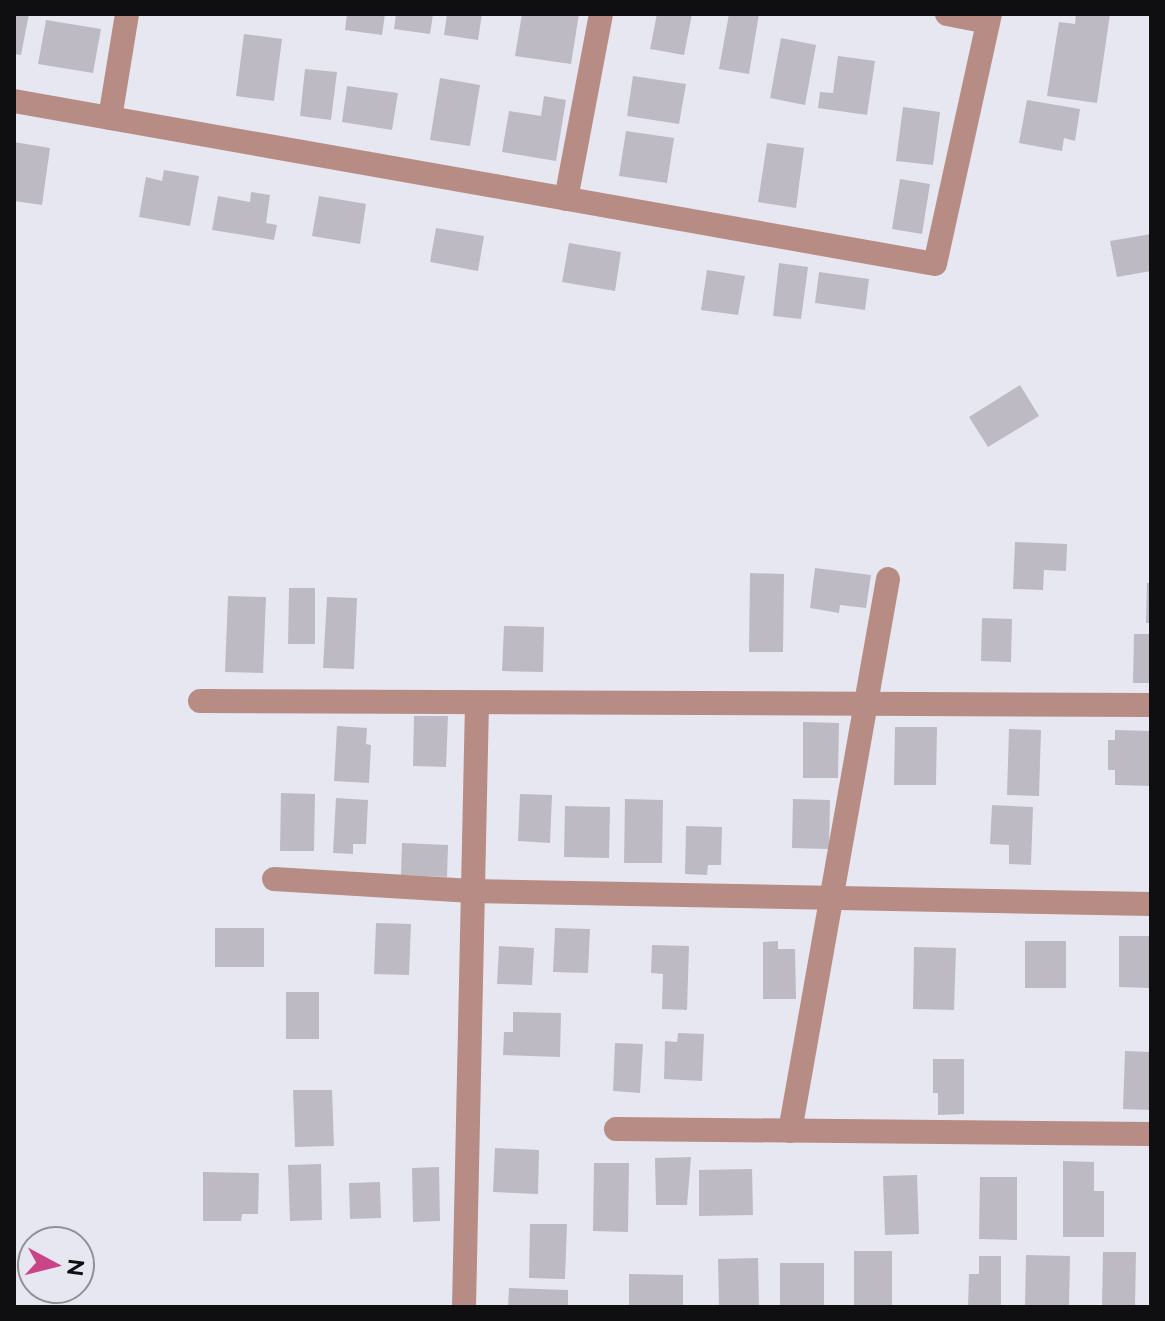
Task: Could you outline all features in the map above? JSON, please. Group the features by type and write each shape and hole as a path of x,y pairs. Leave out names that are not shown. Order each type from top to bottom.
{"street":[{"path":"110,118 127,14"},
{"path":"566,199 601,14"},
{"path":"14,101 935,264 989,18 947,14"},
{"path":"790,1131 834,898 888,579"},
{"path":"200,701 1151,705"},
{"path":"464,1307 477,703"},
{"path":"274,879 472,891 1151,904"},
{"path":"616,1129 1151,1134"}],"building":[{"path":"14,14 29,14 21,55 14,54"},
{"path":"347,14 385,14 382,35 345,30"},
{"path":"396,14 433,14 430,34 394,29"},
{"path":"447,14 482,14 478,40 444,35"},
{"path":"522,14 579,14 571,64 515,56"},
{"path":"657,14 692,14 684,55 650,49"},
{"path":"729,14 759,14 749,74 719,69"},
{"path":"1076,14 1110,14 1097,103 1047,96 1059,22 1075,24"},
{"path":"46,20 101,29 93,73 38,64"},
{"path":"244,34 282,39 274,101 236,96"},
{"path":"781,38 816,45 805,105 770,98"},
{"path":"838,56 875,61 867,115 818,108 820,92 833,93"},
{"path":"305,69 337,72 331,120 300,116"},
{"path":"633,76 686,84 679,124 627,116"},
{"path":"440,78 480,85 470,146 430,140"},
{"path":"347,86 398,93 392,130 342,122"},
{"path":"544,96 566,100 556,161 502,152 509,111 541,116"},
{"path":"1027,100 1080,109 1075,141 1064,138 1062,151 1019,143"},
{"path":"903,107 940,112 933,165 896,161"},
{"path":"626,131 674,138 667,183 619,176"},
{"path":"14,142 50,148 42,205 14,201"},
{"path":"767,143 804,148 796,208 758,202"},
{"path":"164,170 199,176 190,226 139,217 146,177 162,181"},
{"path":"900,179 930,184 922,234 892,229"},
{"path":"251,192 270,195 266,223 277,225 274,240 212,230 218,196 250,202"},
{"path":"319,196 366,204 360,244 312,236"},
{"path":"436,228 484,236 478,271 430,262"},
{"path":"1151,234 1151,271 1117,277 1110,241"},
{"path":"569,243 621,252 615,291 562,282"},
{"path":"779,263 808,267 801,319 773,316"},
{"path":"707,270 745,276 738,315 701,310"},
{"path":"819,272 869,279 865,310 815,303"},
{"path":"1020,385 1039,416 988,447 969,417"},
{"path":"1015,542 1067,544 1066,571 1044,570 1043,590 1013,589"},
{"path":"815,568 871,575 866,608 840,605 839,613 810,608"},
{"path":"750,573 784,574 783,652 749,652"},
{"path":"1147,583 1151,583 1151,623 1146,623"},
{"path":"289,588 315,588 315,644 288,644"},
{"path":"228,596 266,597 263,673 225,672"},
{"path":"327,597 357,598 354,669 323,668"},
{"path":"982,618 1012,619 1011,662 981,661"},
{"path":"504,626 544,627 543,672 502,671"},
{"path":"1134,634 1151,634 1151,683 1133,683"},
{"path":"414,716 448,716 446,767 413,766"},
{"path":"803,722 839,723 838,778 803,778"},
{"path":"337,726 367,728 366,744 371,745 369,783 334,781"},
{"path":"895,727 937,727 936,785 894,785"},
{"path":"1009,729 1041,730 1039,796 1007,795"},
{"path":"1115,730 1151,731 1151,786 1115,785 1115,770 1108,770 1108,740 1115,740"},
{"path":"281,793 315,794 314,851 280,851"},
{"path":"520,794 552,795 550,843 518,841"},
{"path":"336,798 368,800 366,844 353,844 353,854 333,853"},
{"path":"625,799 663,800 662,863 624,863"},
{"path":"793,799 830,800 829,849 792,848"},
{"path":"992,805 1033,807 1031,865 1009,864 1009,845 990,844"},
{"path":"565,806 610,807 609,858 564,857"},
{"path":"686,826 722,827 721,865 708,865 707,875 685,874"},
{"path":"402,843 448,845 447,877 401,875"},
{"path":"376,923 411,924 409,975 374,974"},
{"path":"215,928 264,928 264,967 215,967"},
{"path":"555,928 590,929 588,973 553,972"},
{"path":"1119,936 1151,936 1151,988 1119,987"},
{"path":"778,941 778,949 795,949 796,999 763,999 763,942"},
{"path":"1025,941 1066,941 1066,988 1025,988"},
{"path":"652,945 689,946 687,1010 662,1009 663,974 651,973"},
{"path":"499,946 534,948 532,985 497,984"},
{"path":"914,947 956,948 954,1010 913,1009"},
{"path":"286,992 319,992 319,1039 286,1039"},
{"path":"513,1012 561,1013 560,1057 503,1055 504,1032 513,1032"},
{"path":"678,1033 704,1034 702,1081 664,1079 665,1041 677,1042"},
{"path":"615,1043 643,1044 640,1093 613,1091"},
{"path":"1125,1051 1151,1052 1151,1110 1123,1109"},
{"path":"933,1059 964,1059 964,1114 938,1115 938,1093 933,1093"},
{"path":"293,1090 332,1090 334,1146 295,1147"},
{"path":"495,1148 539,1150 538,1194 493,1192"},
{"path":"691,1157 687,1205 656,1205 655,1158"},
{"path":"1063,1161 1094,1162 1094,1191 1104,1191 1104,1237 1063,1237"},
{"path":"594,1163 629,1163 628,1232 593,1231"},
{"path":"321,1164 322,1220 290,1221 288,1165"},
{"path":"439,1167 440,1221 413,1222 412,1168"},
{"path":"752,1169 753,1215 699,1216 699,1170"},
{"path":"203,1172 259,1173 258,1214 242,1214 241,1221 203,1221"},
{"path":"917,1175 919,1234 885,1235 883,1176"},
{"path":"980,1177 1017,1177 1017,1240 979,1239"},
{"path":"380,1182 381,1218 350,1219 349,1183"},
{"path":"530,1224 567,1224 565,1279 529,1278"},
{"path":"854,1251 892,1251 892,1307 854,1307"},
{"path":"1103,1252 1136,1252 1135,1307 1102,1307"},
{"path":"1026,1255 1070,1256 1069,1306 1025,1305"},
{"path":"979,1256 1001,1256 1001,1307 968,1307 969,1274 979,1274"},
{"path":"758,1258 759,1307 719,1307 718,1259"},
{"path":"780,1263 824,1263 824,1307 780,1307"},
{"path":"629,1274 683,1275 683,1307 629,1307"},
{"path":"509,1288 568,1290 568,1307 508,1307"}]}
